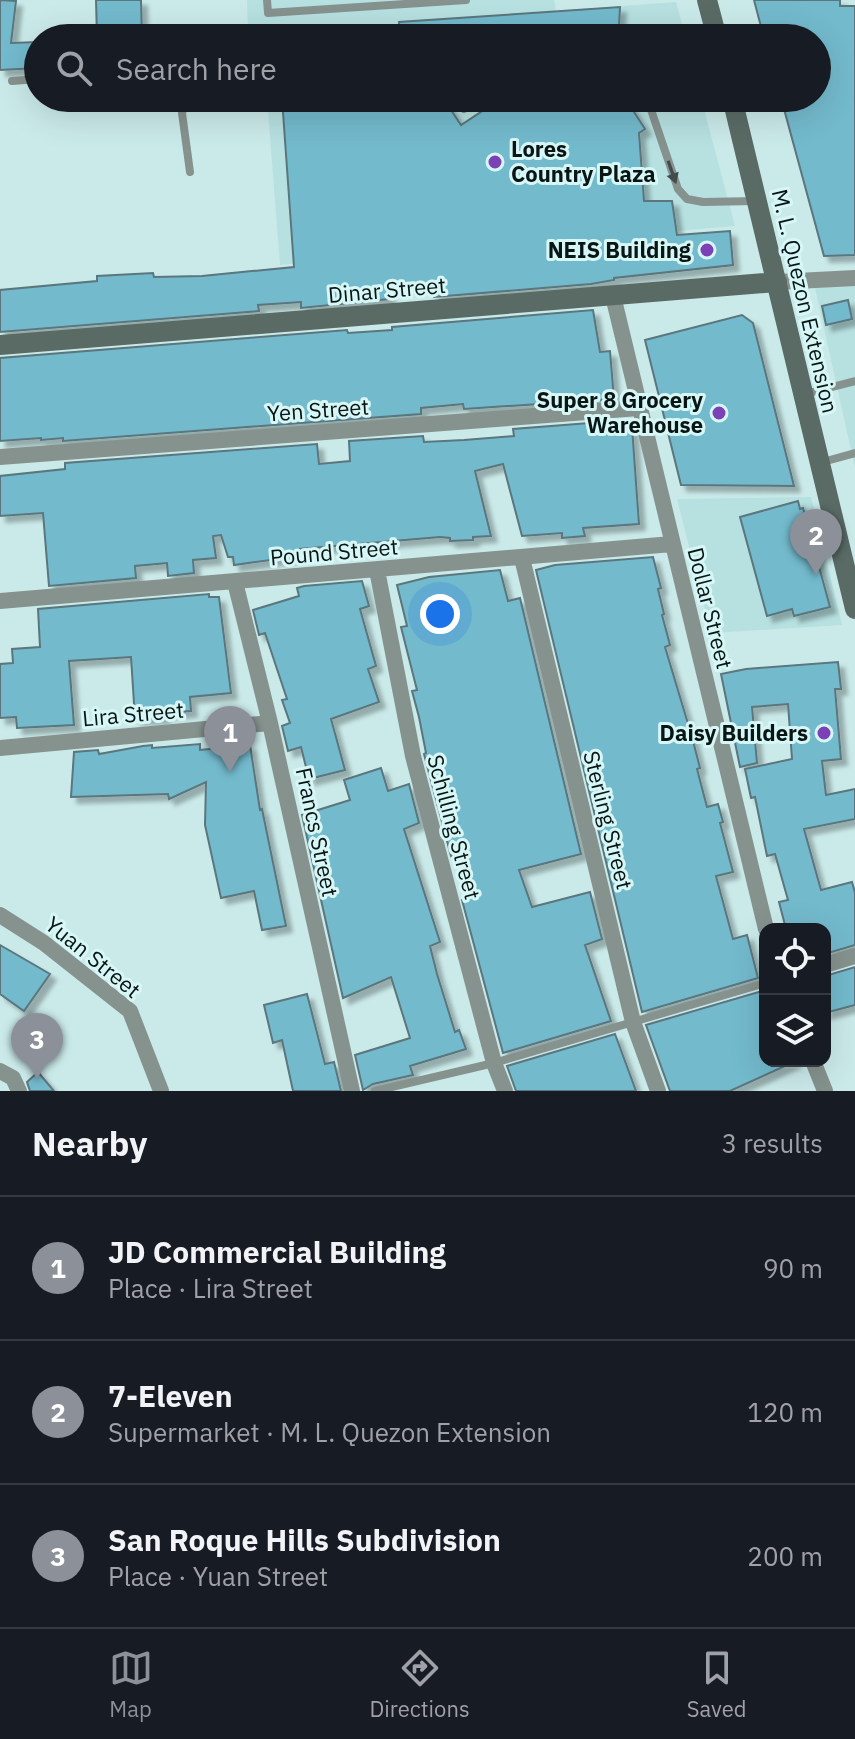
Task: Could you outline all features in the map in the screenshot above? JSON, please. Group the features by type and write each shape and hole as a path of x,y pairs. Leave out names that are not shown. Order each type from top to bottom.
{"street":[{"path":"707,0 713,24"},
{"name":"M. L. Quezon Extension","path":"735,112 855,609"},
{"path":"777,282 855,278"},
{"name":"Dinar Street","path":"0,345 777,282"},
{"name":"Dollar Street","path":"613,296 765,923"},
{"name":"Yen Street","path":"0,457 639,408"},
{"name":"Pound Street","path":"0,601 672,544"},
{"name":"Sterling Street","path":"522,558 633,1022 658,1091"},
{"name":"Schilling Street","path":"377,570 413,756 494,1063 505,1091"},
{"name":"Francs Street","path":"235,582 270,723 352,1091"},
{"name":"Lira Street","path":"0,748 270,723"},
{"name":"Yuan Street","path":"0,915 44,943 130,1011 161,1091"},
{"path":"831,963 855,956"},
{"path":"815,1067 825,1091"},
{"path":"0,1071 13,1078 19,1091"}],"lane":[{"path":"267,0 268,13 466,0"},
{"path":"12,81 24,80"},
{"path":"182,112 190,172"},
{"path":"652,112 678,189 687,199 718,203 757,201"},
{"path":"803,394 855,381"},
{"path":"819,463 855,453"},
{"path":"375,1091 494,1063 759,985"}],"shaded area":[{"path":"247,0 554,0 556,11 676,2 682,24 248,24"},
{"name":"Lores Country Plaza","path":"268,112 705,112 735,226 280,265"},
{"path":"855,285 855,468 815,288"},
{"path":"811,497 842,625 711,633 677,499"}],"building":[{"path":"0,0 16,1 11,43 24,43 24,69 0,70"},
{"path":"96,0 141,0 142,24 97,24"},
{"path":"754,0 840,0 840,6 855,6 855,255 824,256 785,112 831,112 831,24 760,24"},
{"path":"620,7 619,24 399,22"},
{"name":"Lores Country Plaza","path":"283,112 452,112 461,125 481,112 634,112 645,129 639,133 644,201 672,201 677,235 730,231 733,265 614,278 591,284 434,297 433,285 388,288 389,299 301,308 301,302 258,305 259,311 0,332 0,290 97,281 97,276 153,273 154,277 202,276 294,267"},
{"path":"848,300 852,319 826,325 822,306"},
{"path":"593,310 600,352 610,351 614,399 464,409 463,404 421,408 421,414 63,441 63,438 41,438 0,441 0,358 347,330 348,333 392,330 392,327"},
{"name":"Super 8 Grocery Warehouse","path":"742,315 753,323 794,486 681,485 645,340"},
{"path":"615,421 616,428 632,427 639,524 583,528 585,536 562,538 562,533 522,536 503,464 475,471 491,536 473,537 473,540 450,541 450,538 440,537 300,549 300,556 234,565 221,535 213,536 216,558 193,560 194,573 168,576 167,563 135,566 136,578 49,586 43,513 0,516 0,476 65,469 65,463 317,444 319,464 350,461 349,441 423,436 424,442 464,440 514,436 513,429"},
{"path":"798,501 800,509 803,508 830,607 794,616 792,609 767,616 740,517"},
{"path":"653,557 670,645 665,647 692,737 707,807 718,804 733,872 716,876 733,939 747,935 758,978 642,1012 536,570 555,565"},
{"path":"500,570 508,601 520,598 581,854 519,870 532,907 590,892 602,939 585,945 611,1021 503,1053 462,900 469,897 456,854 451,856 424,754 412,691 417,690 401,627 407,626 397,585 429,577"},
{"path":"362,581 369,606 360,609 376,666 368,669 379,702 331,719 345,770 309,779 301,747 288,751 282,726 290,723 282,700 287,699 265,633 259,635 253,610 299,596 297,588 304,586"},
{"path":"209,594 209,597 219,597 231,693 190,697 191,711 135,719 131,657 69,661 74,725 17,728 16,717 0,718 0,664 13,663 12,649 40,647 38,609"},
{"path":"838,662 841,689 835,689 841,759 822,761 826,795 855,789 855,819 804,829 821,890 852,882 855,893 855,945 831,952 831,923 784,923 779,902 788,900 775,854 767,856 755,797 751,798 745,769 792,759 788,704 752,707 757,763 740,767 721,674 746,669"},
{"path":"200,744 200,750 250,745 260,810 286,926 262,930 254,891 221,898 205,825 206,782 169,799 168,794 71,797 74,752 98,750 99,754 152,745 152,748"},
{"path":"381,768 388,791 409,784 419,823 404,829 440,942 430,946 437,974 455,1032 459,1030 466,1049 410,1066 413,1075 373,1084 363,1090 355,1055 410,1038 391,977 343,998 302,815 350,800 344,780"},
{"path":"0,945 50,974 24,1011 0,994"},
{"path":"855,967 855,1005 831,1011 831,974"},
{"path":"759,992 759,1067 783,1067 730,1091 670,1091 646,1025"},
{"path":"307,994 325,1064 334,1062 341,1091 293,1091 282,1040 273,1043 264,1005"},
{"path":"615,1034 636,1091 516,1091 507,1066"},
{"path":"38,1072 54,1091 30,1091 27,1082"}],"place":[{"name":"Lores Country Plaza","path":"495,162"},
{"name":"NEIS Building","path":"707,250"},
{"name":"Super 8 Grocery Warehouse","path":"719,413"},
{"name":"7-Eleven","path":"816,575"},
{"name":"Daisy Builders","path":"824,733"},
{"name":"JD Commercial Building","path":"230,772"},
{"name":"San Roque Hills Subdivision","path":"37,1079"}]}
